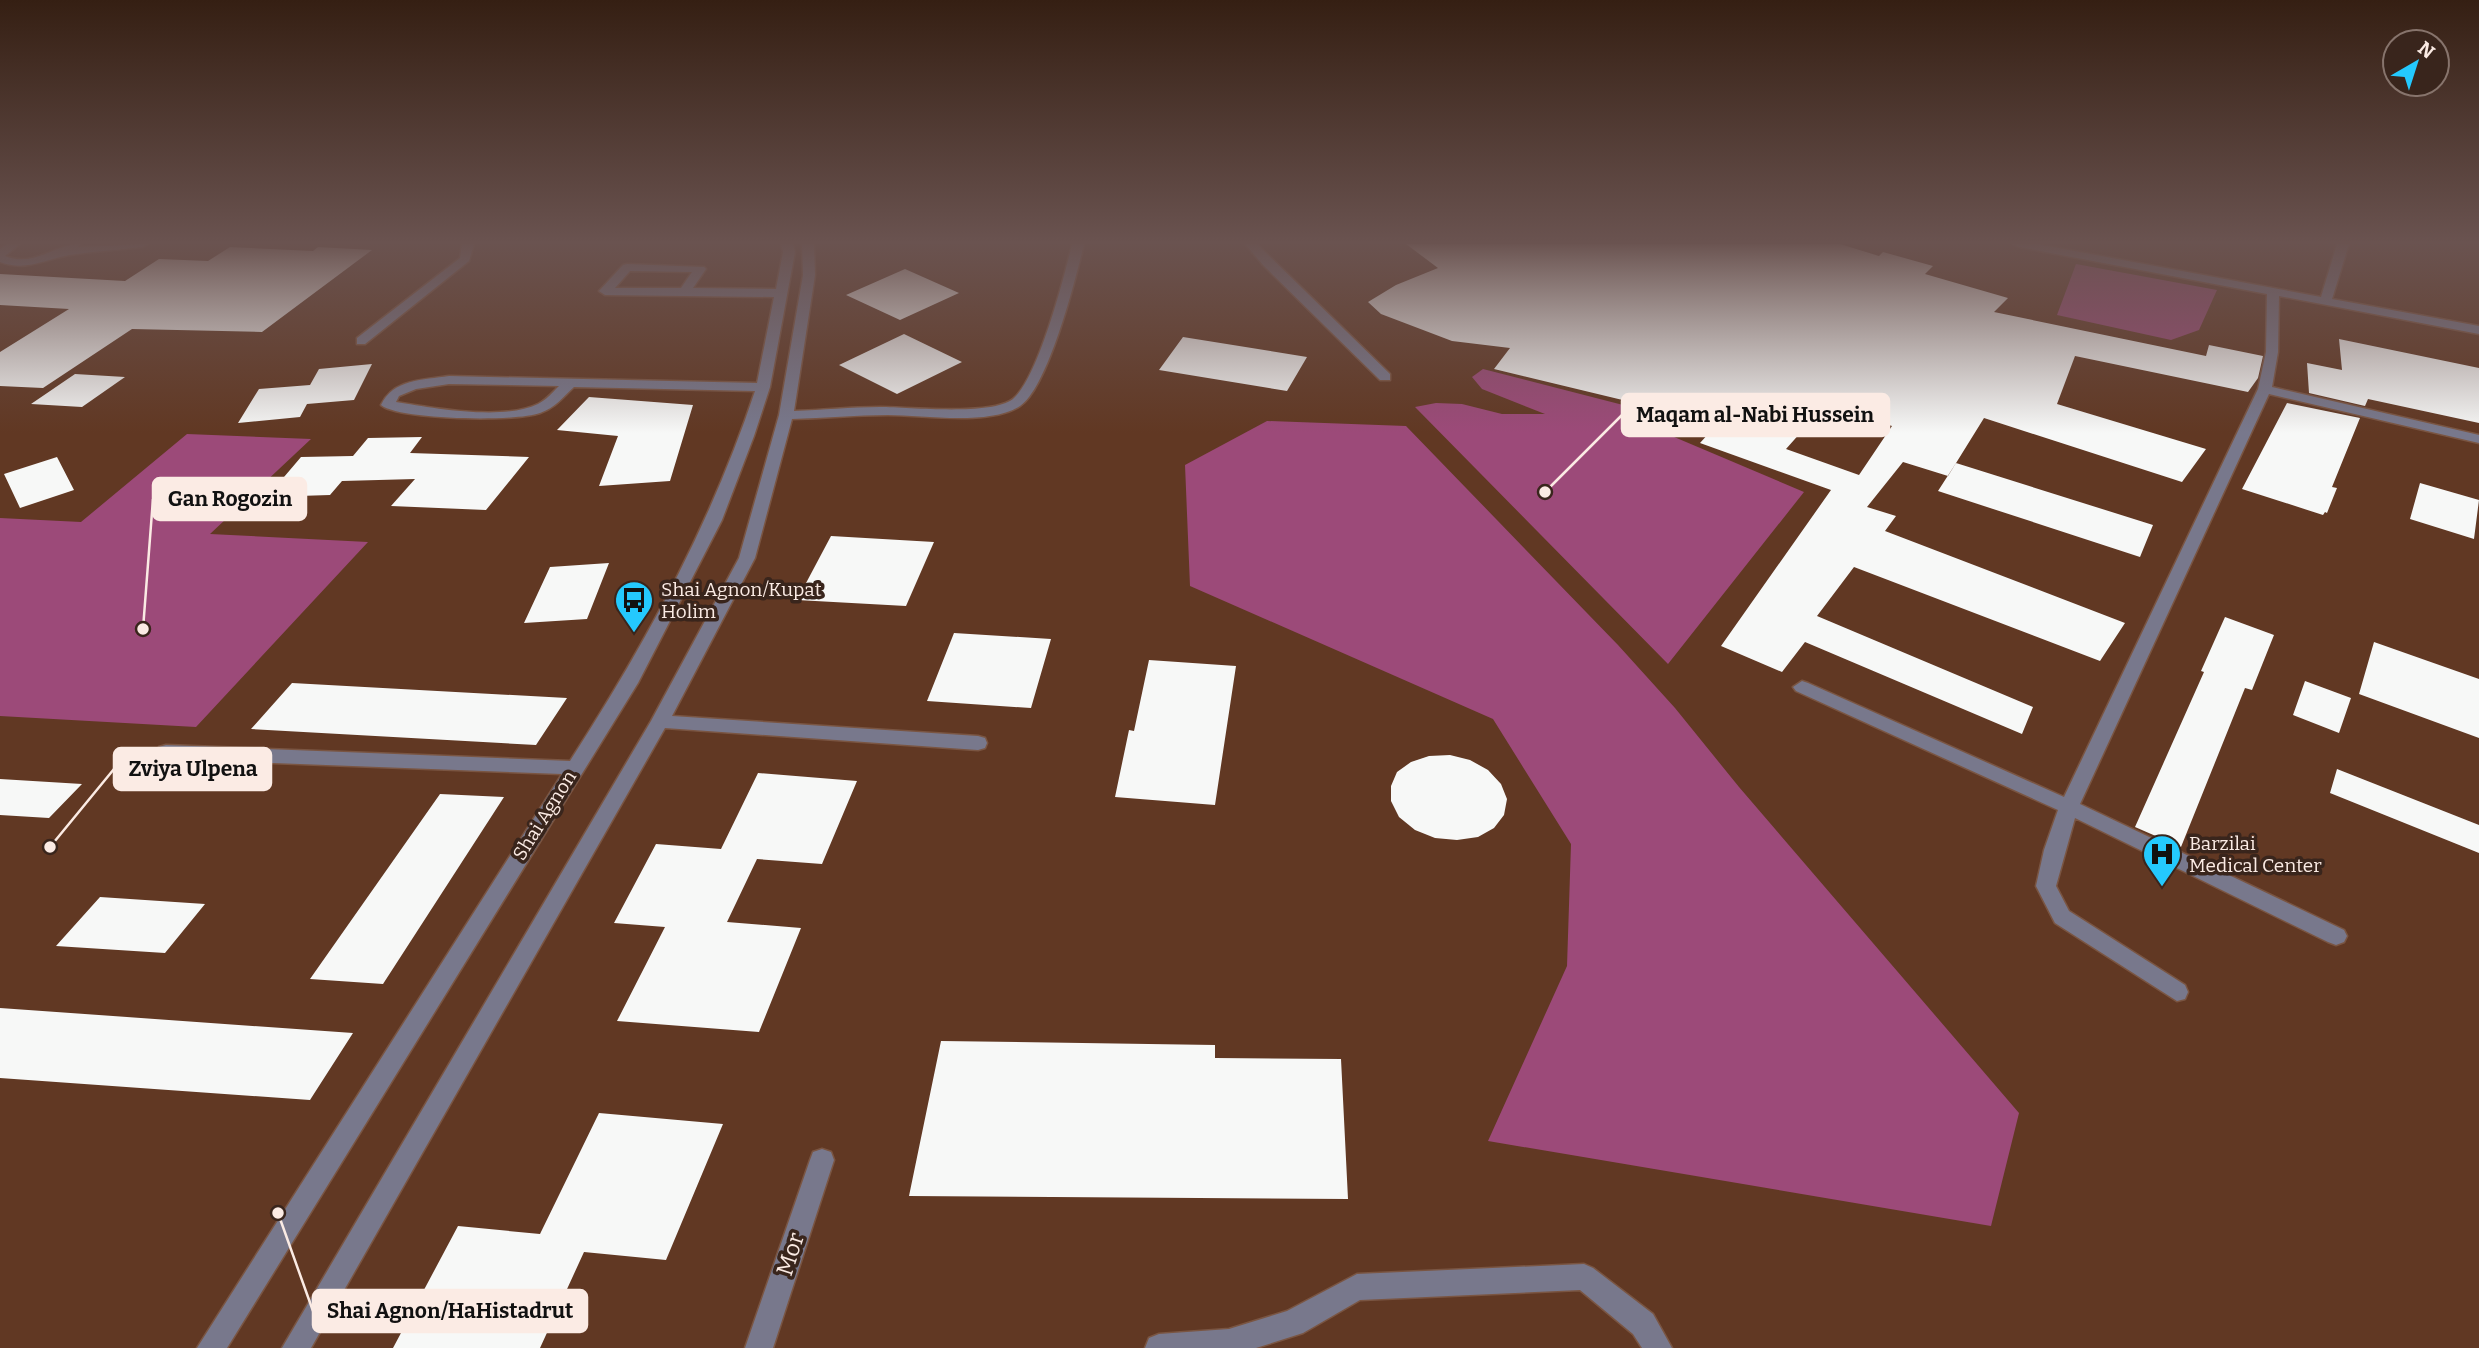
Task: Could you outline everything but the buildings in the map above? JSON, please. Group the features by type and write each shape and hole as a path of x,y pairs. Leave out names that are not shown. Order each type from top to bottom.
{"street":[{"path":"361,341 404,307"},
{"name":"Shai Agnon","path":"211,1348 629,683 714,520 763,387 777,307"},
{"path":"296,1348 660,721 747,558 786,415 803,307"},
{"path":"786,415 981,411 1017,403 1032,385 1060,307"},
{"path":"1312,307 1385,377"},
{"path":"2177,992 2062,917 2046,886 2054,850 2069,807 2264,389 2272,352 2273,307"},
{"path":"2352,307 2479,330"},
{"path":"570,383 544,407 515,415 417,410 388,405 393,394 413,385 449,380 763,387"},
{"path":"2264,389 2479,439"},
{"path":"1802,687 2069,807 2336,936"},
{"path":"660,721 978,743"},
{"path":"166,752 574,768"},
{"name":"Mor","path":"759,1348 822,1160"},
{"path":"1159,1348 1228,1343 1293,1323 1357,1287 1584,1277 1643,1324 1658,1348"}],"shaded area":[{"path":"2060,307 2209,307 2199,330 2171,340 2057,315"},
{"path":"1483,369 1627,406 1634,420 1804,492 1668,664 1415,407 1436,403 1462,404 1502,414 1545,414 1482,389 1472,377"},
{"path":"1267,421 1406,426 1618,645 1675,708 1739,787 2019,1113 1991,1226 1488,1141 1567,966 1571,844 1493,719 1190,586 1185,465"},
{"path":"187,434 311,439 210,534 368,542 196,727 0,716 0,518 81,522"}],"place":[{"name":"Maqam al-Nabi Hussein","path":"1545,492"},
{"name":"Gan Rogozin","path":"143,629"},
{"name":"Shai Agnon/Kupat Holim","path":"634,634"},
{"name":"Zviya Ulpena","path":"50,847"},
{"name":"Barzilai Medical Center","path":"2162,888"},
{"name":"Shai Agnon/HaHistadrut","path":"278,1213"}]}
